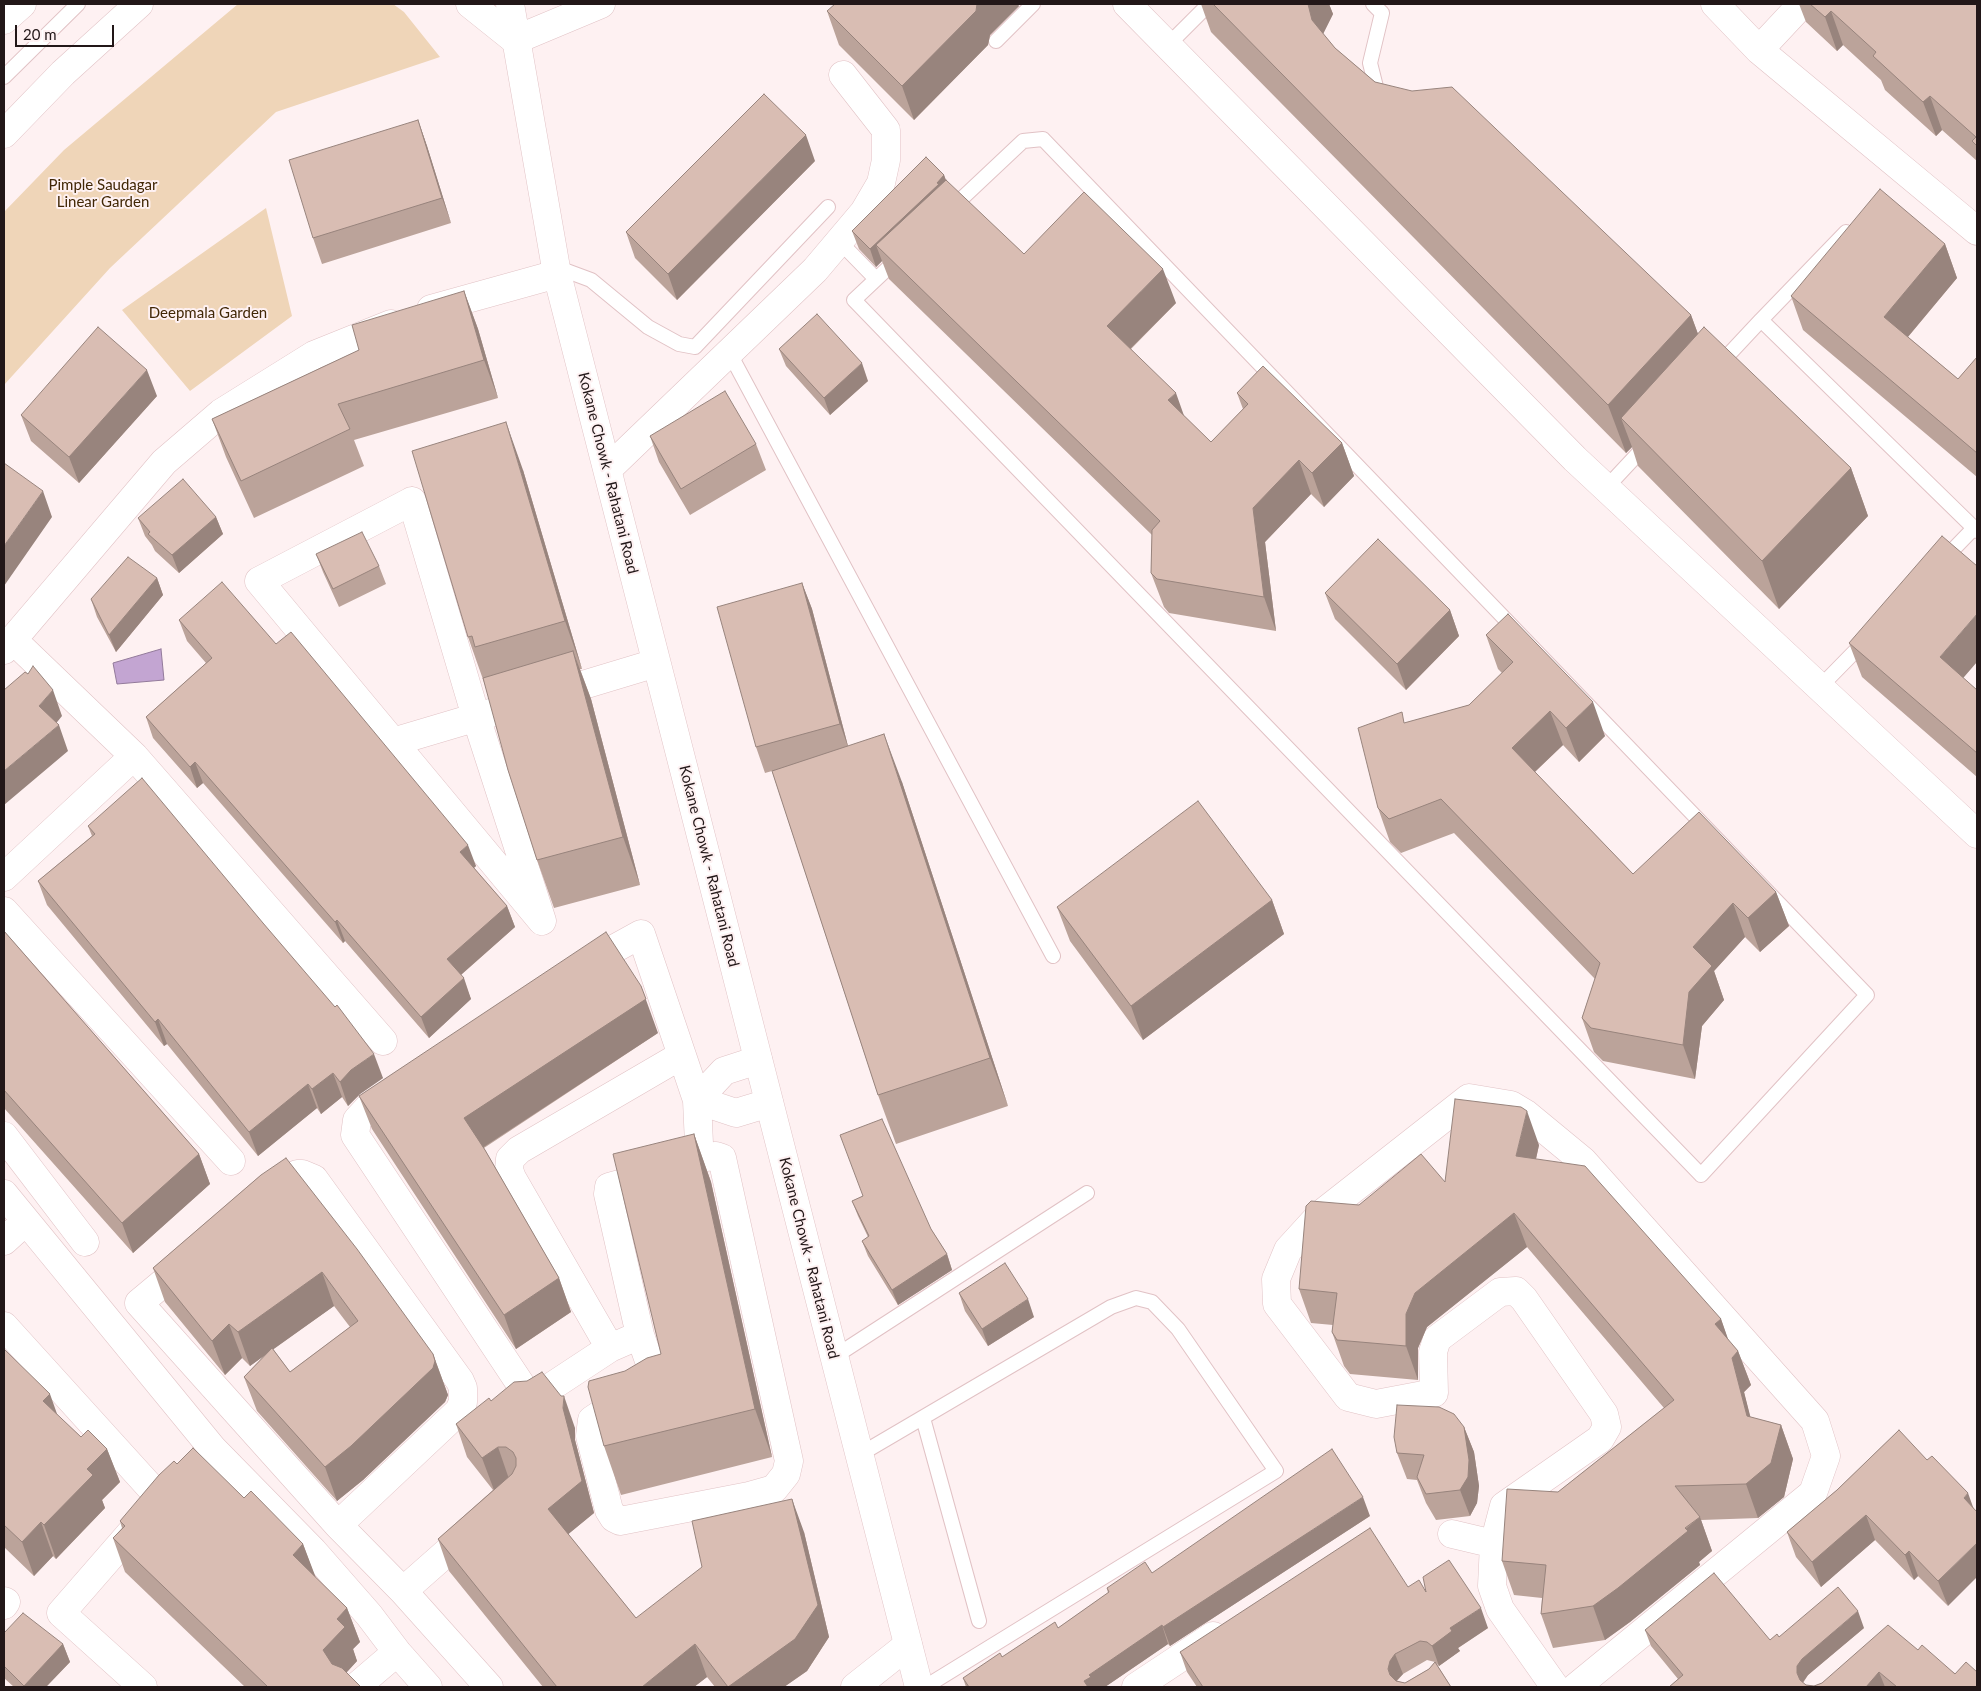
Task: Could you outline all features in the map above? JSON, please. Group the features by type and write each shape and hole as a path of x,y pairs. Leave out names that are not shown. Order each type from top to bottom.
{"street":[{"path":"4,20 22,4"},
{"path":"4,134 63,72 139,4"},
{"path":"470,4 515,40"},
{"path":"497,4 515,40"},
{"path":"510,4 515,40"},
{"path":"515,40 601,4"},
{"path":"1127,4 1606,488 1977,834"},
{"path":"1715,4 1759,50 1977,231"},
{"path":"1759,50 1802,4"},
{"name":"Kokane Chowk - Rahatani Road","path":"515,40 557,270 919,1687"},
{"path":"608,469 815,270 864,212 881,183 886,160 886,130 843,75"},
{"path":"383,1041 134,756 8,645 164,462 221,414 314,355 420,312 557,270"},
{"path":"412,501 476,717 542,921 393,742 259,581 412,501"},
{"path":"393,742 656,663"},
{"path":"4,877 134,756"},
{"path":"4,911 231,1160"},
{"path":"561,979 641,934 697,1100 698,1144 694,1158"},
{"path":"610,1348 512,1178 509,1170 510,1159 519,1150 682,1055"},
{"path":"697,1100 724,1071 758,1060"},
{"path":"414,1078 369,1107 357,1120 355,1135 531,1400 610,1348 640,1335"},
{"path":"1555,1687 1500,1609 1492,1586 1494,1544 1504,1506 1600,1438 1607,1427 1604,1414 1524,1299 1516,1291 1500,1292 1437,1339 1433,1352 1434,1394 1376,1404 1348,1397 1277,1304 1276,1279 1288,1250 1320,1215 1469,1098 1511,1105 1526,1114 1582,1161 1815,1421 1826,1456 1813,1493 1576,1687"},
{"path":"697,1100 736,1113 769,1103"},
{"path":"4,1136 85,1242"},
{"path":"716,1156 722,1158 789,1461 786,1474 780,1484 774,1489 629,1521 620,1521 614,1518 610,1510 590,1436 592,1420 602,1414 638,1404 652,1397 656,1381 640,1335 608,1194 609,1187 684,1166 694,1158 716,1156"},
{"path":"249,1210 290,1177 302,1174 314,1179 460,1381 463,1388 463,1402 459,1411 338,1525"},
{"path":"4,1194 214,1449 313,1551 428,1687"},
{"path":"4,1241 26,1221"},
{"path":"205,1247 139,1303 338,1525 403,1591 489,1687"},
{"path":"4,1326 160,1498"},
{"path":"143,1687 61,1612 160,1498 214,1449"},
{"path":"403,1591 491,1514"},
{"path":"1452,1534 1494,1544"},
{"path":"4,1600 6,1602 4,1605"},
{"path":"1136,1687 1233,1623"},
{"path":"855,1687 908,1645"},
{"path":"358,1687 397,1652"}],"lane":[{"path":"4,77 78,4"},
{"path":"996,41 1033,4"},
{"path":"1168,45 1209,4"},
{"path":"1373,4 1382,13 1370,63 1377,91 1389,110"},
{"path":"1043,139 1867,995 1701,1176 854,300 876,279 1023,141 1043,139"},
{"path":"557,270 591,280 648,327 679,344 695,347 828,207"},
{"path":"1707,379 1723,354 1761,320 1857,220"},
{"path":"840,242 876,279"},
{"path":"1761,320 1976,530 1934,570"},
{"path":"729,352 1053,956"},
{"path":"1606,488 1660,429"},
{"path":"1820,687 1873,633"},
{"path":"834,1357 1087,1192"},
{"path":"859,1455 1111,1307 1136,1298 1152,1302 1178,1329 1276,1471 925,1687"},
{"path":"923,1418 979,1621"}],"green space":[{"name":"Pimple Saudagar Linear Garden","path":"238,4 393,4 404,12 440,57 276,112 110,268 4,385 4,212 64,150"},
{"name":"Deepmala Garden","path":"266,208 292,316 190,391 122,310"}],"shaded area":[{"path":"161,649 164,680 117,684 113,663"}],"building":[{"path":"835,4 977,4 976,11 902,86 827,11"},
{"path":"1213,4 1308,4 1312,20 1335,48 1375,82 1412,91 1452,87 1691,315 1608,405"},
{"path":"1810,4 1977,4 1977,146 1972,141 1976,137 1930,96 1923,102 1873,56 1876,52 1831,11 1825,17"},
{"path":"764,94 806,135 668,274 626,232"},
{"path":"418,120 442,198 313,238 289,160"},
{"path":"926,157 944,175 937,183 939,184 870,249 852,231"},
{"path":"946,180 1024,254 1084,192 1163,269 1107,326 1176,393 1168,400 1211,442 1248,404 1237,393 1263,366 1342,443 1312,473 1299,460 1253,508 1264,597 1157,579 1151,573 1152,530 1160,521 876,245"},
{"path":"1880,189 1945,244 1884,317 1958,379 1977,357 1977,453 1791,296"},
{"path":"464,291 484,360 338,404 350,429 241,481 212,419 359,350 352,325"},
{"path":"817,314 862,363 824,398 779,349"},
{"path":"98,327 147,370 69,457 21,415"},
{"path":"1704,327 1851,468 1762,561 1621,418"},
{"path":"725,391 756,444 681,489 650,436"},
{"path":"506,422 565,621 475,647 472,636 468,637 412,451"},
{"path":"4,463 43,491 4,546"},
{"path":"183,479 216,517 172,555 148,534 150,532 138,518"},
{"path":"362,532 379,566 333,589 316,554"},
{"path":"1942,536 1977,566 1977,614 1940,657 1977,690 1977,753 1849,643"},
{"path":"1378,539 1450,610 1397,664 1325,593"},
{"path":"128,557 157,578 109,635 91,599"},
{"path":"222,582 276,644 291,632 468,845 460,852 507,906 447,959 464,978 421,1017 195,762 190,767 146,717 212,658 179,620"},
{"path":"802,583 840,724 756,747 717,607"},
{"path":"1508,614 1593,702 1566,728 1550,711 1512,748 1633,874 1699,812 1776,892 1748,918 1733,903 1693,947 1712,966 1689,992 1683,1045 1591,1028 1582,1018 1600,963 1441,799 1389,819 1378,808 1358,728 1402,712 1404,723 1469,705 1513,662 1486,635"},
{"path":"573,651 623,837 537,860 508,770 483,678"},
{"path":"33,666 53,690 39,706 59,725 4,771 4,690 25,672 28,674"},
{"path":"884,734 990,1058 878,1095 772,771"},
{"path":"142,778 335,1007 337,1005 374,1054 351,1070 340,1082 333,1073 312,1089 308,1084 249,1132 158,1019 155,1022 38,881 95,834 88,826"},
{"path":"1198,801 1272,900 1131,1006 1057,907"},
{"path":"4,931 199,1154 122,1223 4,1090"},
{"path":"606,932 641,986 646,999 464,1118 485,1150 559,1278 504,1315 359,1096"},
{"path":"1455,1099 1521,1107 1527,1111 1516,1156 1585,1166 1721,1319 1715,1324 1738,1351 1732,1358 1747,1416 1781,1425 1771,1463 1746,1484 1675,1486 1700,1517 1685,1528 1688,1531 1593,1606 1541,1614 1546,1565 1502,1561 1507,1489 1558,1492 1674,1400 1514,1213 1415,1293 1406,1314 1406,1346 1337,1340 1332,1332 1337,1293 1299,1289 1306,1206 1311,1201 1359,1205 1421,1154 1445,1182"},
{"path":"882,1119 931,1229 947,1254 892,1290 862,1241 869,1236 852,1201 863,1196 840,1135"},
{"path":"694,1134 755,1409 604,1446 588,1387 589,1381 625,1371 647,1358 661,1354 613,1154"},
{"path":"286,1158 357,1249 433,1354 435,1361 433,1368 351,1446 325,1467 244,1377 272,1348 290,1372 358,1321 322,1272 238,1332 229,1324 212,1341 153,1268 261,1175"},
{"path":"1005,1263 1028,1299 982,1329 959,1293"},
{"path":"4,1349 50,1394 43,1401 81,1437 88,1430 107,1449 87,1469 93,1475 44,1525 41,1522 22,1542 4,1525"},
{"path":"542,1372 561,1396 564,1396 563,1408 582,1481 548,1509 636,1618 702,1567 692,1521 792,1499 818,1605 795,1639 728,1687 695,1644 642,1687 557,1687 438,1539 512,1474 516,1466 516,1458 513,1452 506,1447 498,1447 482,1458 456,1424 489,1398 491,1401 514,1382 527,1381"},
{"path":"1397,1405 1439,1407 1454,1414 1464,1427 1469,1460 1468,1477 1460,1490 1426,1494 1417,1477 1424,1455 1397,1453 1394,1437"},
{"path":"1899,1430 1927,1460 1932,1456 1968,1493 1964,1498 1977,1512 1977,1543 1938,1581 1909,1551 1905,1555 1866,1515 1812,1562 1787,1532 1837,1490"},
{"path":"193,1448 244,1498 251,1491 303,1544 293,1555 347,1608 337,1619 345,1627 323,1650 332,1664 342,1668 361,1687 268,1687 113,1538 125,1526 120,1521 159,1475 174,1461 177,1464"},
{"path":"1332,1449 1363,1497 1163,1627 1162,1625 1089,1675 1091,1677 1084,1681 1088,1687 969,1687 963,1678 1000,1653 1002,1657 1055,1622 1058,1628 1109,1592 1107,1588 1145,1562 1152,1573"},
{"path":"1370,1528 1408,1587 1419,1580 1426,1592 1423,1577 1449,1560 1481,1608 1450,1628 1452,1631 1432,1646 1427,1642 1420,1641 1395,1654 1390,1661 1388,1669 1390,1675 1396,1681 1405,1683 1429,1669 1435,1662 1451,1687 1203,1687 1180,1652"},
{"path":"1714,1573 1770,1640 1777,1634 1779,1637 1838,1587 1858,1611 1802,1659 1797,1666 1800,1680 1806,1685 1814,1686 1822,1683 1888,1625 1918,1650 1922,1645 1955,1674 1966,1662 1977,1672 1977,1687 1897,1687 1879,1672 1866,1687 1669,1687 1683,1675 1645,1630"},
{"path":"23,1613 63,1644 24,1686 4,1666 4,1633"}]}
